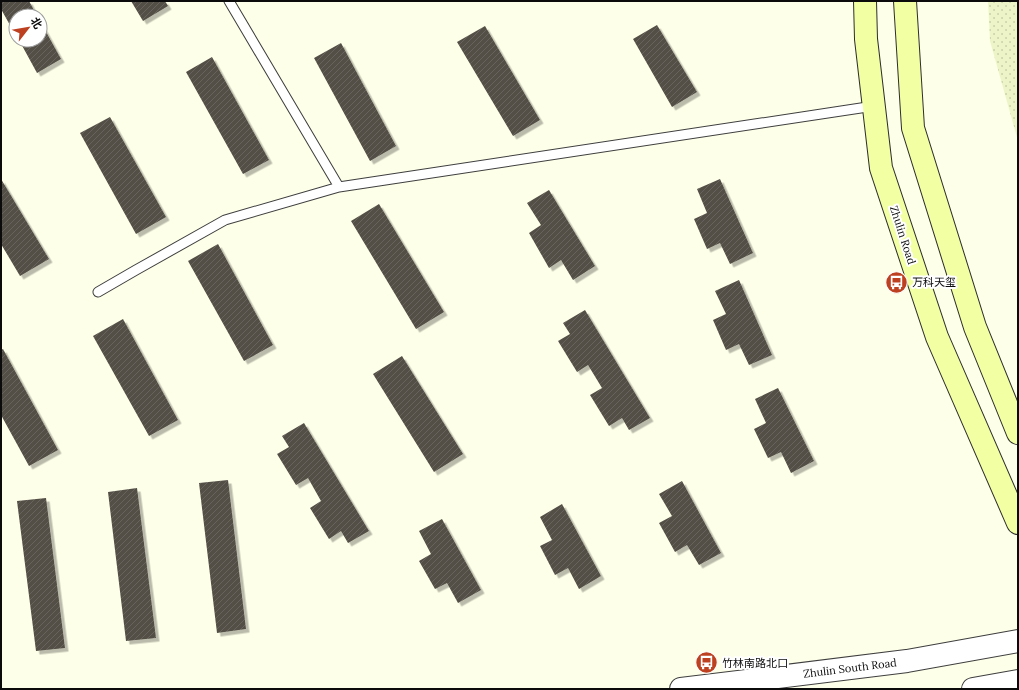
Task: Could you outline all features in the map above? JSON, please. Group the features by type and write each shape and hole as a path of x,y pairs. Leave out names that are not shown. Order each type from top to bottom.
{"main road":[{"name":"Zhulin Road","path":"865,1 866,39 881,168 937,337 1018,522"},
{"path":"905,1 913,128 975,327 1018,433"}],"street":[{"name":"Zhulin South Road","path":"680,689 907,661 1018,640"},
{"path":"973,689 1018,681"}],"lane":[{"path":"230,1 339,187"},
{"path":"98,292 225,220 339,187 874,106"}],"green space":[{"path":"988,1 1018,1 1018,141 990,41"}],"building":[{"path":"1,1 29,1 33,8 8,8 8,22 1,9"},
{"path":"131,1 165,1 168,6 143,21"},
{"path":"657,25 697,92 672,107 633,39"},
{"path":"485,26 540,120 513,136 457,42"},
{"path":"48,35 61,59 37,73 23,48 48,48"},
{"path":"341,43 396,146 370,161 314,58"},
{"path":"212,57 269,160 243,174 186,72"},
{"path":"110,117 166,217 136,234 80,133"},
{"path":"1,179 49,259 20,276 1,244"},
{"path":"720,179 753,253 730,264 720,243 707,249 694,219 707,213 697,189"},
{"path":"549,190 595,266 573,280 561,260 549,268 529,233 541,225 527,203"},
{"path":"379,204 444,312 416,329 351,221"},
{"path":"218,244 273,345 244,361 188,261"},
{"path":"739,280 772,355 749,365 739,344 726,350 713,320 726,314 715,291"},
{"path":"585,310 650,418 629,430 622,418 609,426 590,395 602,388 588,365 577,372 558,341 570,334 563,323"},
{"path":"123,319 178,420 149,436 93,336"},
{"path":"3,349 58,450 29,466 1,415 1,350"},
{"path":"402,356 463,454 434,472 373,374"},
{"path":"778,388 814,461 791,473 781,452 768,458 754,429 766,423 755,399"},
{"path":"304,423 369,531 348,543 341,531 329,539 310,508 321,501 308,478 296,485 277,454 289,447 282,436"},
{"path":"228,480 246,629 217,633 199,483"},
{"path":"682,481 721,553 699,565 687,545 675,552 659,523 672,516 659,494"},
{"path":"137,488 156,638 126,641 108,492"},
{"path":"46,498 65,648 36,651 17,501"},
{"path":"562,504 601,576 579,589 568,568 555,575 540,546 552,540 540,517"},
{"path":"442,519 481,590 458,603 447,583 435,589 419,561 431,554 419,531"}],"place":[{"name":"万科天玺","path":"897,282"},
{"name":"竹林南路北口","path":"706,663"}]}
